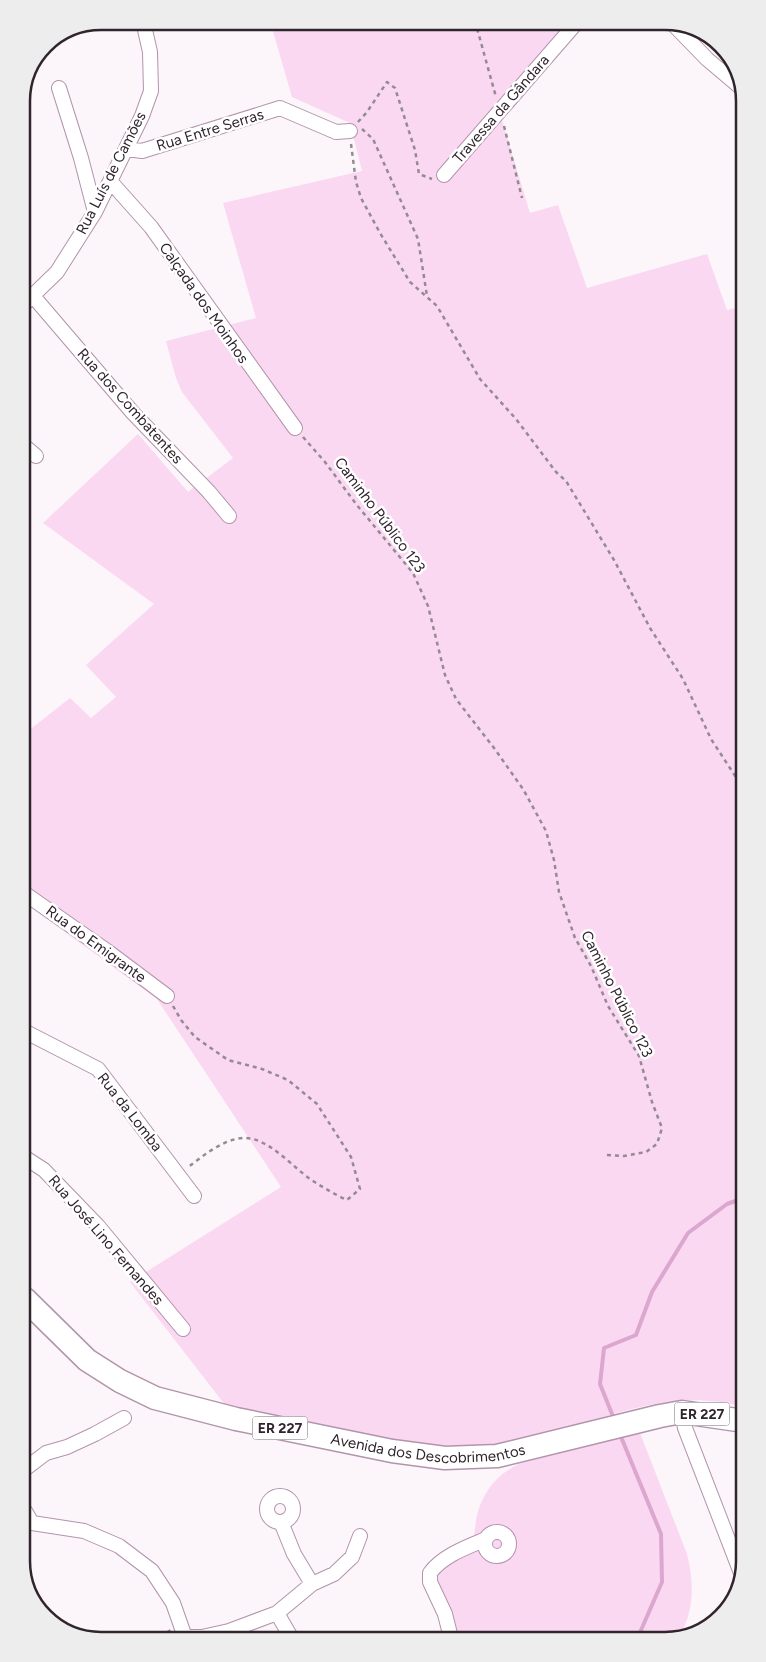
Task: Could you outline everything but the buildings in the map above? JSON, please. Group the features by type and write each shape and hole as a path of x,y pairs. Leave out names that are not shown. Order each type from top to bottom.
{"main road":[{"name":"Avenida dos Descobrimentos","path":"30,1304 87,1360 120,1381 155,1398 236,1419 392,1452 445,1458 497,1456 682,1412"},
{"name":"ER 227","path":"682,1412 736,1420"}],"street":[{"name":"Rua Luís de Camões","path":"30,299 57,272 95,212 142,116 151,91 150,52 145,30"},
{"name":"Travessa da Gândara","path":"444,174 570,30"},
{"path":"680,31 707,59 733,81"},
{"path":"59,88 81,158 95,212"},
{"name":"Rua Entre Serras","path":"127,148 142,151 280,108 336,132 350,131"},
{"name":"Calçada dos Moinhos","path":"110,181 150,228 295,428"},
{"name":"Rua dos Combatentes","path":"33,296 133,413 209,492 229,516"},
{"path":"30,451 36,456"},
{"name":"Rua do Emigrante","path":"30,897 167,996"},
{"name":"Rua da Lomba","path":"30,1034 98,1069 194,1196"},
{"name":"Rua José Lino Fernandes","path":"30,1161 44,1170 98,1226 183,1329"},
{"path":"682,1412 685,1428 736,1560"},
{"path":"30,1465 46,1453 95,1434 124,1418"},
{"path":"30,1518 84,1532 119,1546 152,1571 173,1603 184,1632"},
{"path":"281,1522 294,1554 312,1584"},
{"path":"224,1632 277,1613 312,1584 334,1574 352,1558 360,1536"},
{"path":"450,1632 445,1614 430,1582 430,1573 435,1565 486,1539"},
{"path":"277,1613 288,1632"}],"path":[{"path":"427,298 418,239 373,139 356,124 367,112 387,82 395,88 415,150 419,174 434,180 444,174"},
{"path":"350,131 356,182 361,198 380,233 410,282 437,306 480,379 516,419 556,472 570,487 614,560 650,628 683,679 711,740 736,779"},
{"name":"Caminho Público 123","path":"295,428 325,462 356,504 413,573 428,606 445,675 456,699 524,789 546,832 554,860 559,892 575,938 591,966 608,1006 639,1056 652,1102 662,1128 657,1144 646,1152 624,1156 607,1155"},
{"path":"167,996 181,1020 195,1037 228,1060 262,1069 288,1080 317,1104 351,1157 360,1189 347,1200 309,1178 265,1144 246,1138 228,1142 206,1154 178,1174"}],"shaded area":[{"path":"273,30 563,30 499,110 530,213 558,205 587,288 707,254 727,310 736,308 736,1405 705,1400 668,1402 631,1409 520,1442 478,1446 437,1445 395,1439 235,1409 228,1407 222,1401 130,1282 281,1187 157,999 30,906 30,729 70,698 91,718 116,697 86,665 154,604 43,523 138,434 188,492 233,458 182,392 176,378 166,341 256,318 223,203 362,171 350,123 292,97"},
{"path":"640,1433 687,1554 692,1596 688,1617 683,1630 665,1632 453,1632 437,1583 438,1576 445,1566 473,1551 477,1517 484,1497 495,1481 511,1468 521,1463"}],"waterway":[{"path":"614,1419 600,1384 604,1348 636,1335 652,1292 688,1233 727,1204 736,1201"},
{"path":"619,1432 661,1534 662,1582 640,1632"}]}
